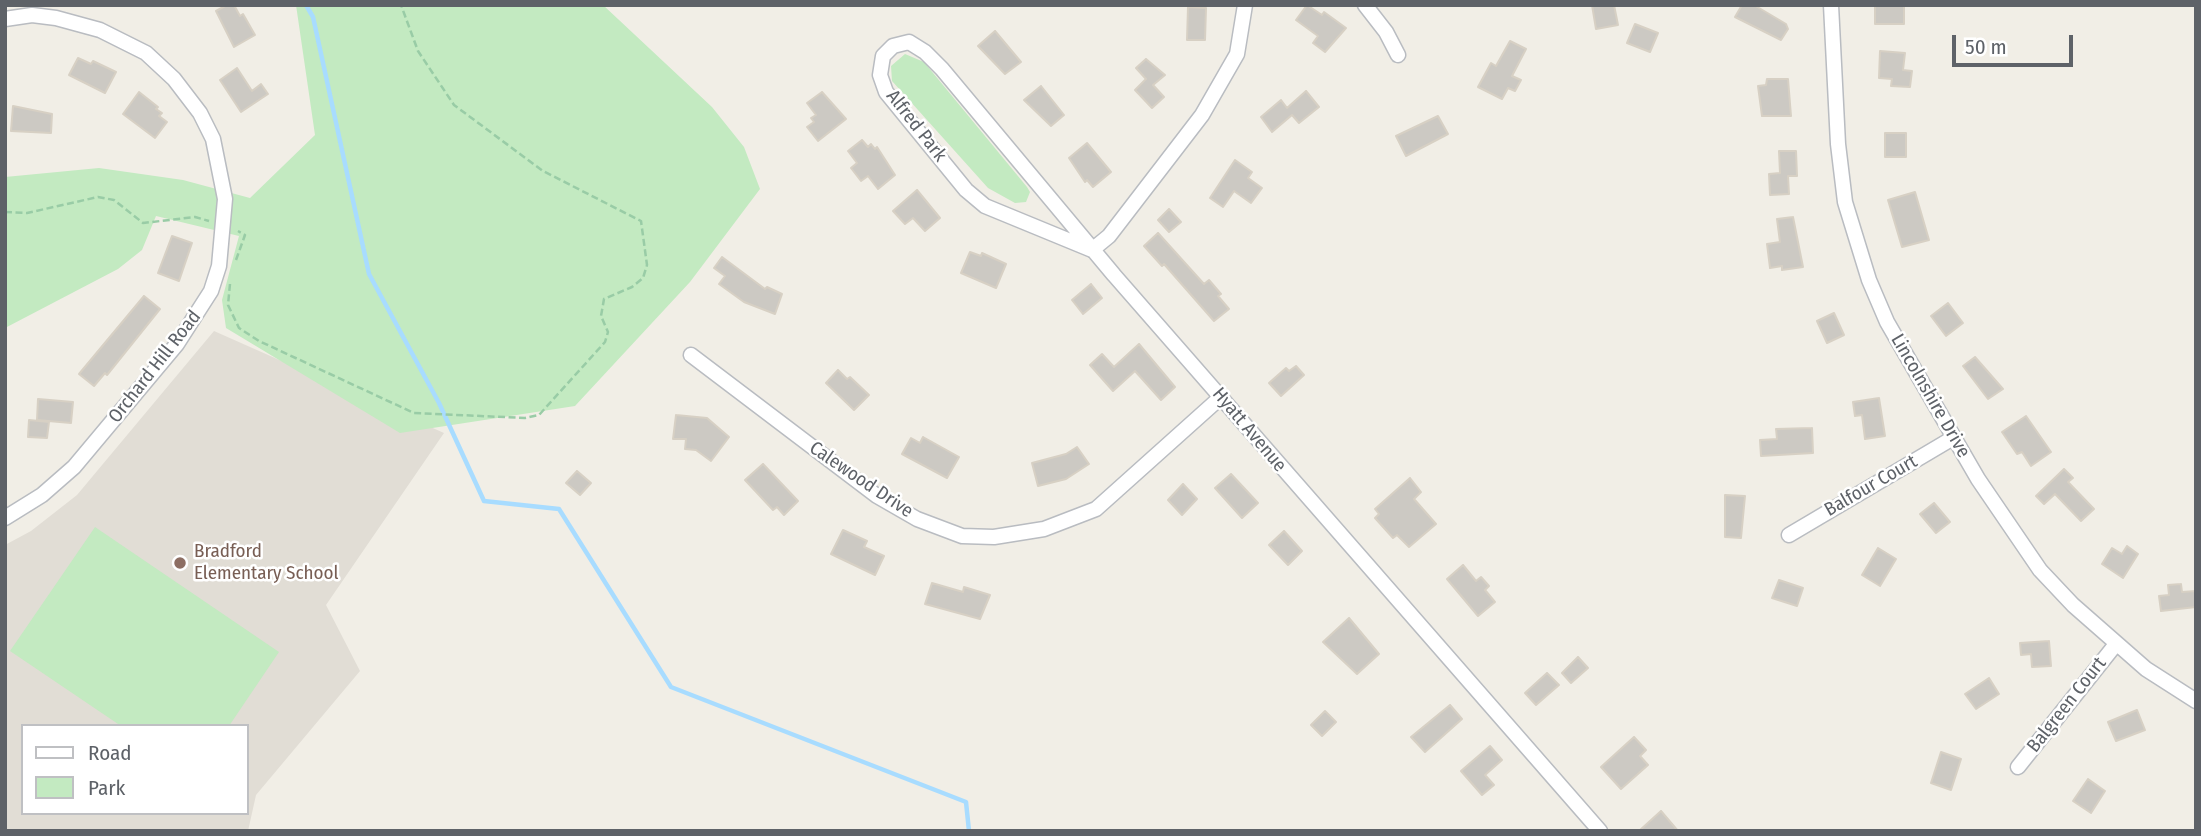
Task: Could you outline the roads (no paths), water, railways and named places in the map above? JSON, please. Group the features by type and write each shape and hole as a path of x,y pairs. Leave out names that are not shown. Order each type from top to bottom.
{"street":[{"path":"1093,250 1109,236 1202,115 1237,54 1245,5"},
{"path":"1365,5 1386,32 1398,55"},
{"name":"Lincolnshire Drive","path":"1832,5 1838,144 1845,202 1854,236 1887,322 2007,526 2040,570 2073,606 2116,644 2146,669 2196,701"},
{"name":"Orchard Hill Road","path":"5,19 31,10 111,35 146,53 174,79 200,113 213,139 222,173 225,220 211,291 177,344 74,467 42,495 5,518"},
{"name":"Alfred Park","path":"909,43 925,52 1093,250 1048,229 985,206 966,190 887,92 880,75 883,56 893,46 909,43"},
{"name":"Hyatt Avenue","path":"1093,250 1600,831"},
{"name":"Calewood Drive","path":"691,355 877,496 917,519 962,536 994,537 1044,529 1096,509 1221,397"},
{"name":"Balfour Court","path":"1789,535 1953,438"},
{"name":"Balgreen Court","path":"2018,767 2116,644"}],"waterway":[{"path":"306,5 313,17 369,274 439,403 484,501 559,509 671,687 966,802 969,831"}],"place":[{"name":"Bradford Elementary School","path":"180,563"}]}
